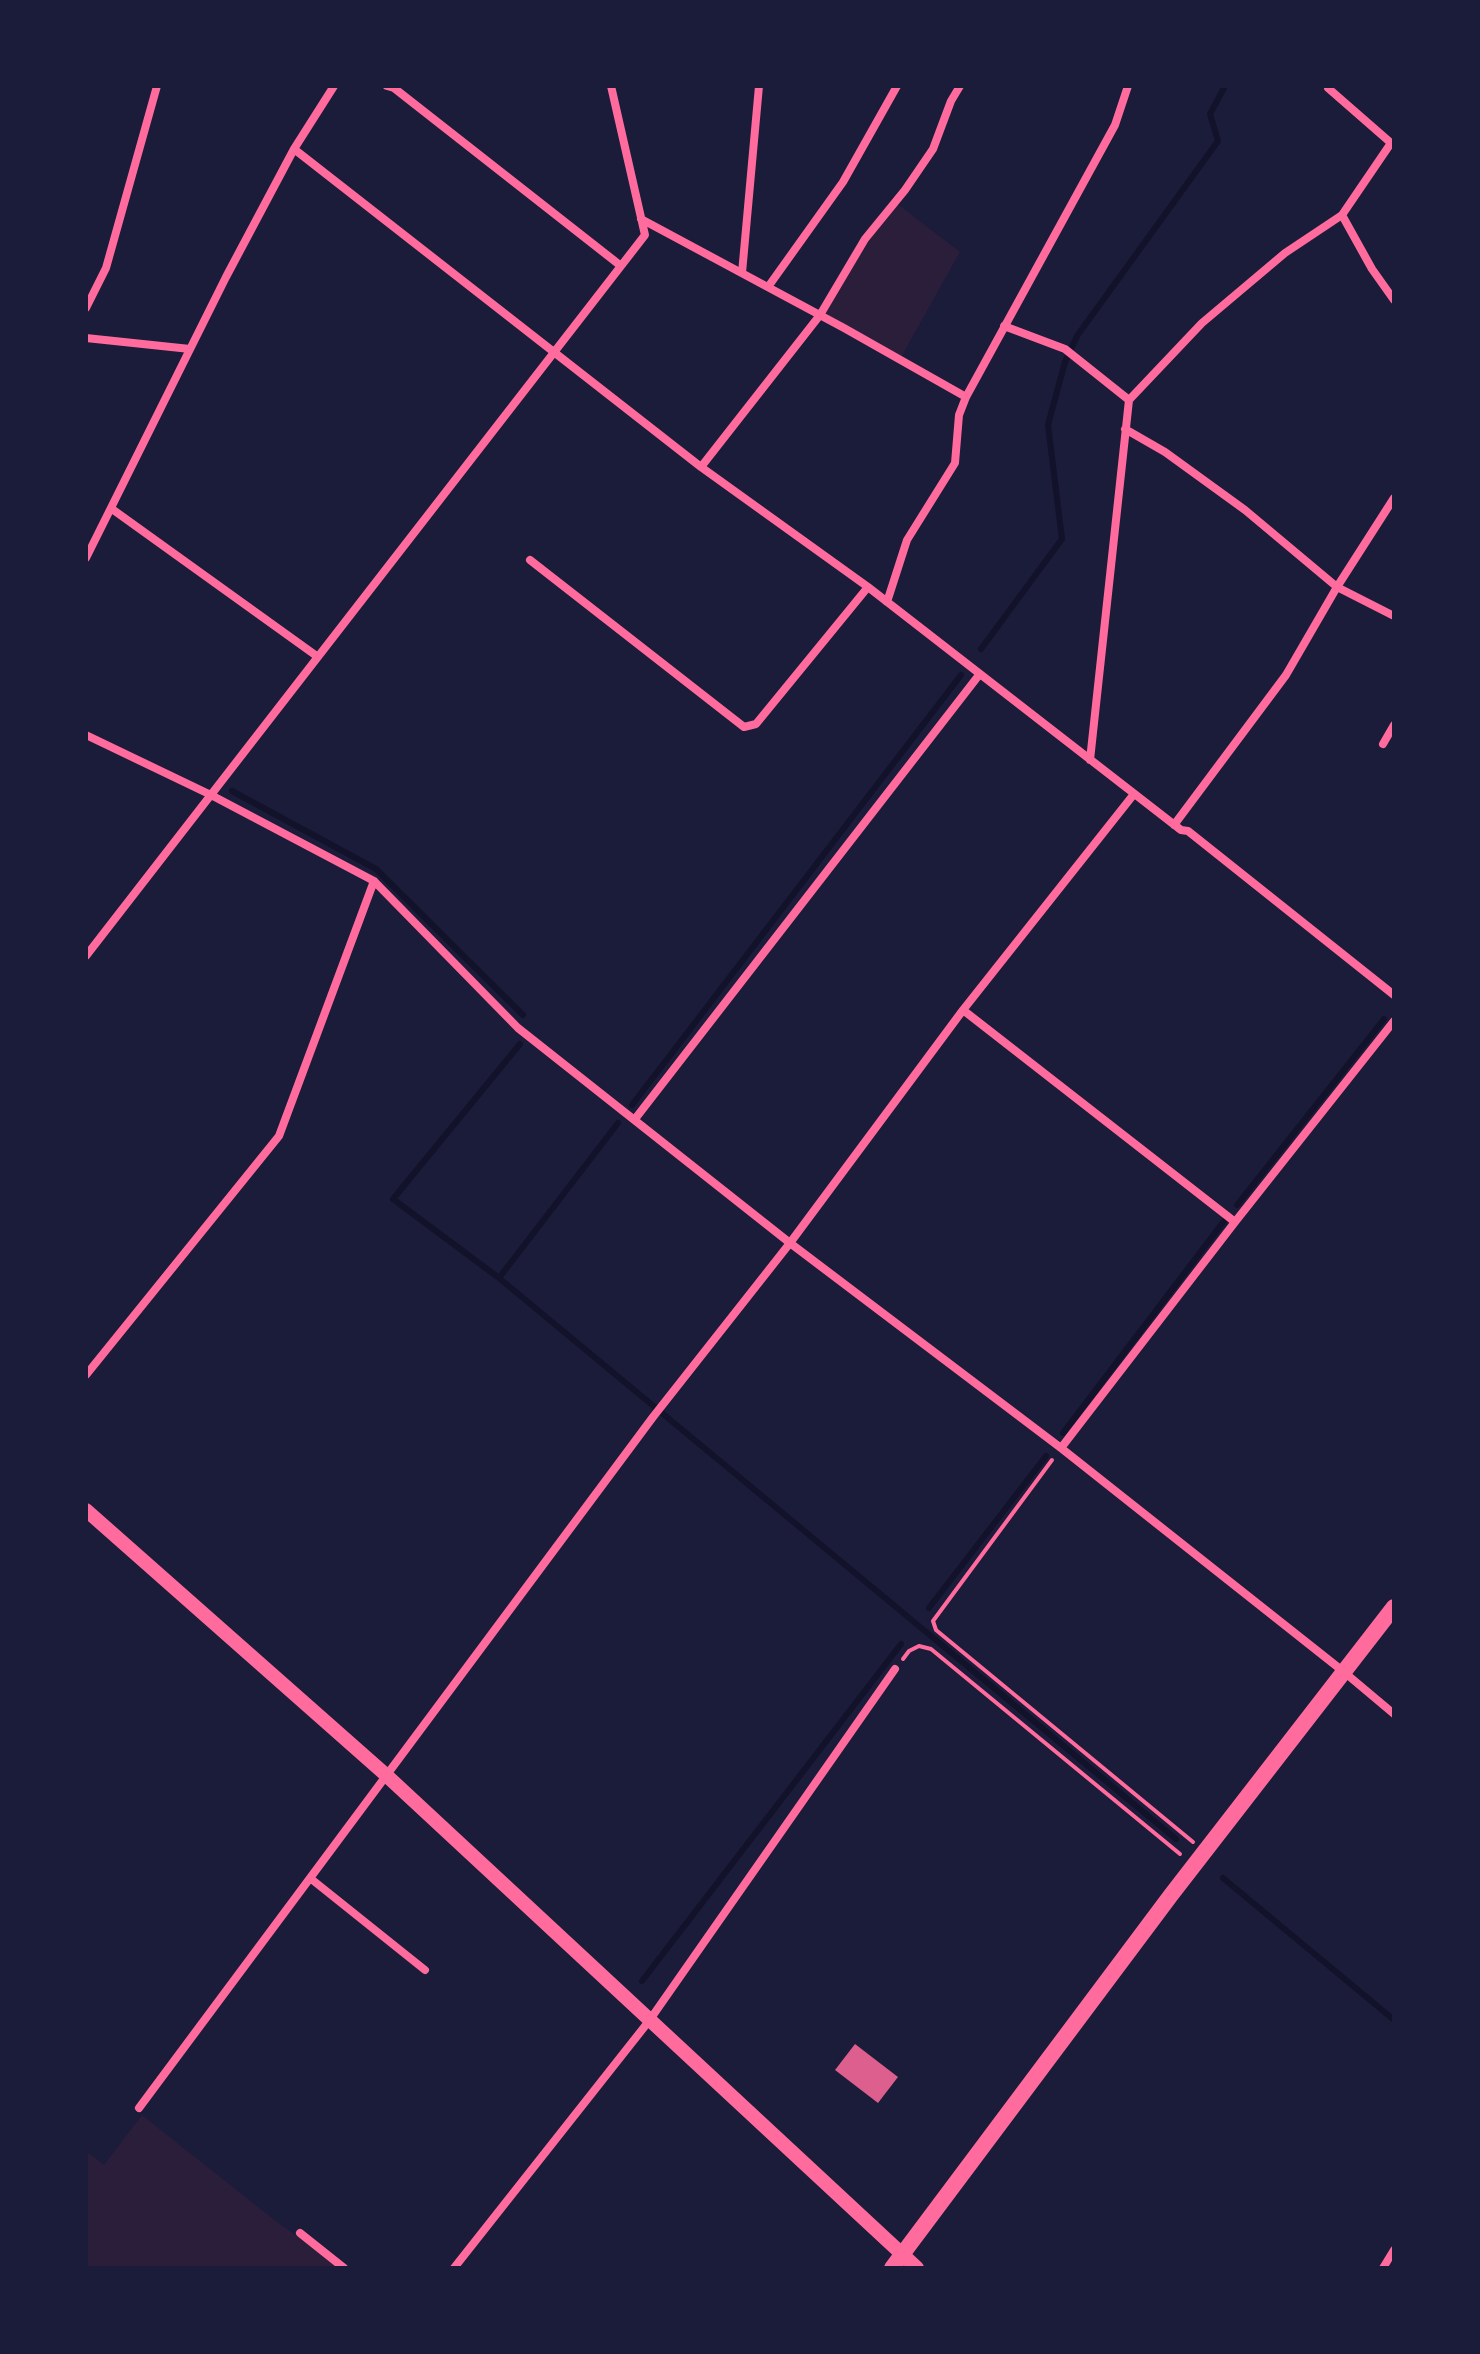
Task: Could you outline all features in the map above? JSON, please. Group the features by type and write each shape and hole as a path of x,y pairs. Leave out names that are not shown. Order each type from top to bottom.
{"main road":[{"path":"86,1510 386,1775 567,1942 897,2261 917,2268"},
{"path":"897,2261 1205,1851 1394,1607"}],"street":[{"path":"86,308 106,268 157,86"},
{"path":"86,558 294,149 334,86"},
{"path":"387,86 394,88 621,266"},
{"path":"86,956 645,235 611,86"},
{"path":"742,273 759,86"},
{"path":"768,287 843,182 897,86"},
{"path":"701,467 820,315 865,239 933,149 960,86"},
{"path":"887,602 907,540 955,463 959,415 966,397 1115,125 1128,86"},
{"path":"1090,760 1129,400 1202,323 1285,253 1342,215 1391,143 1329,86"},
{"path":"294,149 701,467 868,587 1174,825 1188,831 1394,995"},
{"path":"1342,215 1372,269 1394,300"},
{"path":"641,219 966,397"},
{"path":"1004,326 1065,349 1129,400"},
{"path":"86,338 190,349"},
{"path":"1125,429 1165,452 1245,510 1337,587 1394,616"},
{"path":"1174,825 1286,675 1394,498"},
{"path":"112,509 318,657"},
{"path":"530,560 744,727 756,724 868,587"},
{"path":"635,1119 979,675"},
{"path":"1383,744 1394,725"},
{"path":"86,735 211,795 374,881 518,1028 790,1243 1061,1448 1394,1714"},
{"path":"139,2108 662,1405 790,1243 963,1010 1134,794"},
{"path":"86,1375 279,1136 374,881"},
{"path":"963,1010 1235,1222"},
{"path":"1061,1448 1394,1021"},
{"path":"454,2268 649,2021 895,1669"},
{"path":"310,1878 425,1970"},
{"path":"300,2233 344,2268"},
{"path":"1383,2268 1394,2250"}],"path":[{"path":"1061,1448 933,1621 936,1630 1205,1851"},
{"path":"895,1669 909,1651 919,1646 931,1649 1194,1866"}],"shaded area":[{"path":"895,202 960,252 900,359 820,315"},
{"path":"142,2115 277,2222 341,2268 86,2268 86,2151 104,2165"}],"building":[{"path":"855,2044 898,2077 878,2103 835,2070"}],"waterway":[{"path":"981,649 1062,539 1048,425 1065,362 1077,336 1218,141 1210,114 1225,86"},
{"path":"632,1105 961,675"},
{"path":"232,791 376,869 523,1015"},
{"path":"1237,1205 1384,1019"},
{"path":"499,1278 393,1199 520,1044"},
{"path":"618,1123 499,1278 1176,1839"},
{"path":"1063,1433 1224,1221"},
{"path":"929,1608 1046,1456"},
{"path":"642,1981 901,1644"},
{"path":"1223,1878 1394,2020"}]}
